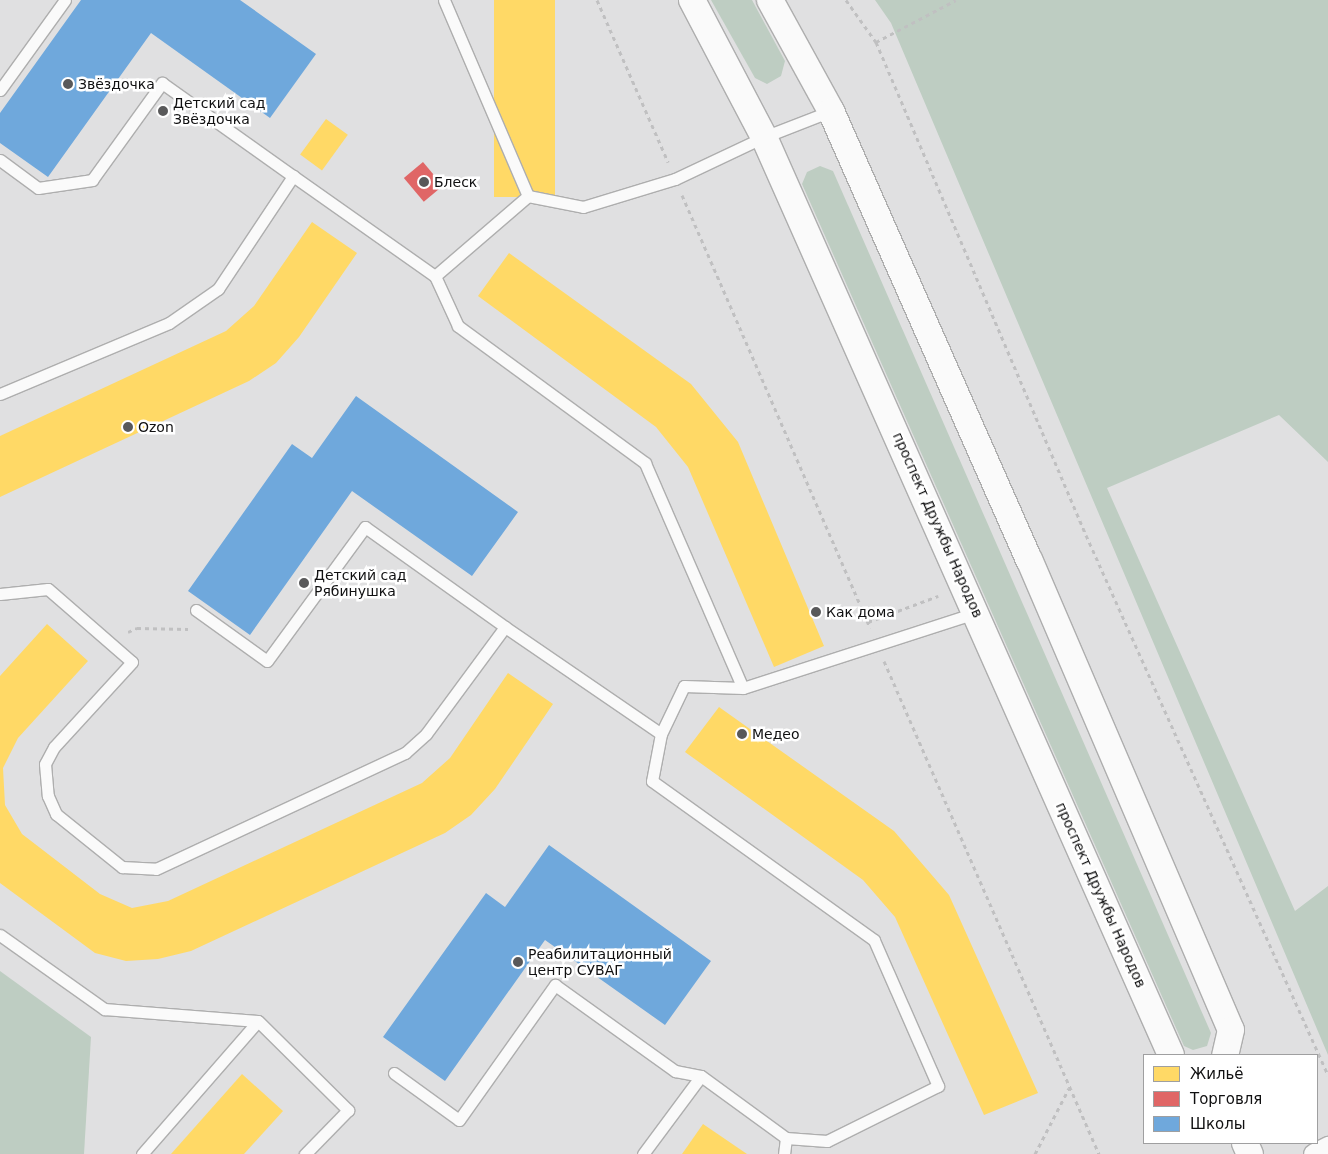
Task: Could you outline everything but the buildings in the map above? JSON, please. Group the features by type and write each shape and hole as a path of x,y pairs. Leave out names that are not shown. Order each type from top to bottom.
{"street":[{"name":"проспект Дружбы Народов","path":"692,0 764,136 1171,1054"},
{"path":"770,0 831,111 1029,559 1231,1030 1225,1054"},
{"path":"1314,1154 1328,1147"}],"lane":[{"path":"0,90 65,0"},
{"path":"444,0 528,196"},
{"path":"0,160 38,188 92,180 162,82 434,276 458,326 645,463 743,688"},
{"path":"528,196 583,207 675,179 764,136 831,111"},
{"path":"0,394 169,323 218,289 293,176"},
{"path":"434,276 528,196"},
{"path":"196,610 266,661 365,527 505,627 661,734"},
{"path":"0,596 48,589 132,662 54,747 44,764 48,796 56,814 122,867 156,869 405,753 426,734 505,627"},
{"path":"394,1073 459,1120 555,985 675,1071 701,1076 786,1138 827,1141 938,1086 874,940 652,781 661,734 684,686 743,688 976,612"},
{"path":"0,935 104,1009 258,1021 348,1110 305,1154"},
{"path":"142,1154 258,1021"},
{"path":"643,1154 701,1076"},
{"path":"784,1154 786,1138"}],"path":[{"path":"597,0 1099,1154"},
{"path":"846,0 876,42 1082,526 1328,1075"},
{"path":"876,42 956,0"},
{"path":"868,622 943,594"},
{"path":"108,641 137,628 224,630"},
{"path":"1035,1154 1070,1088"}],"green space":[{"path":"711,0 752,0 785,61 781,76 767,84 755,78"},
{"path":"875,0 1328,0 1328,462 1279,415 1107,488 1295,911 1328,886 1328,1055 891,23"},
{"path":"820,166 833,171 1211,1033 1207,1046 1193,1050 1184,1046 802,184 807,172"},
{"path":"0,971 91,1037 84,1154 0,1154"}],"place":[{"name":"Звёздочка","path":"68,84"},
{"name":"Детский сад Звёздочка","path":"163,111"},
{"name":"Блеск","path":"424,182"},
{"name":"Ozon","path":"128,427"},
{"name":"Детский сад Рябинушка","path":"304,583"},
{"name":"Как дома","path":"816,612"},
{"name":"Медео","path":"742,734"},
{"name":"Реабилитационный центр СУВАГ","path":"518,962"}]}
